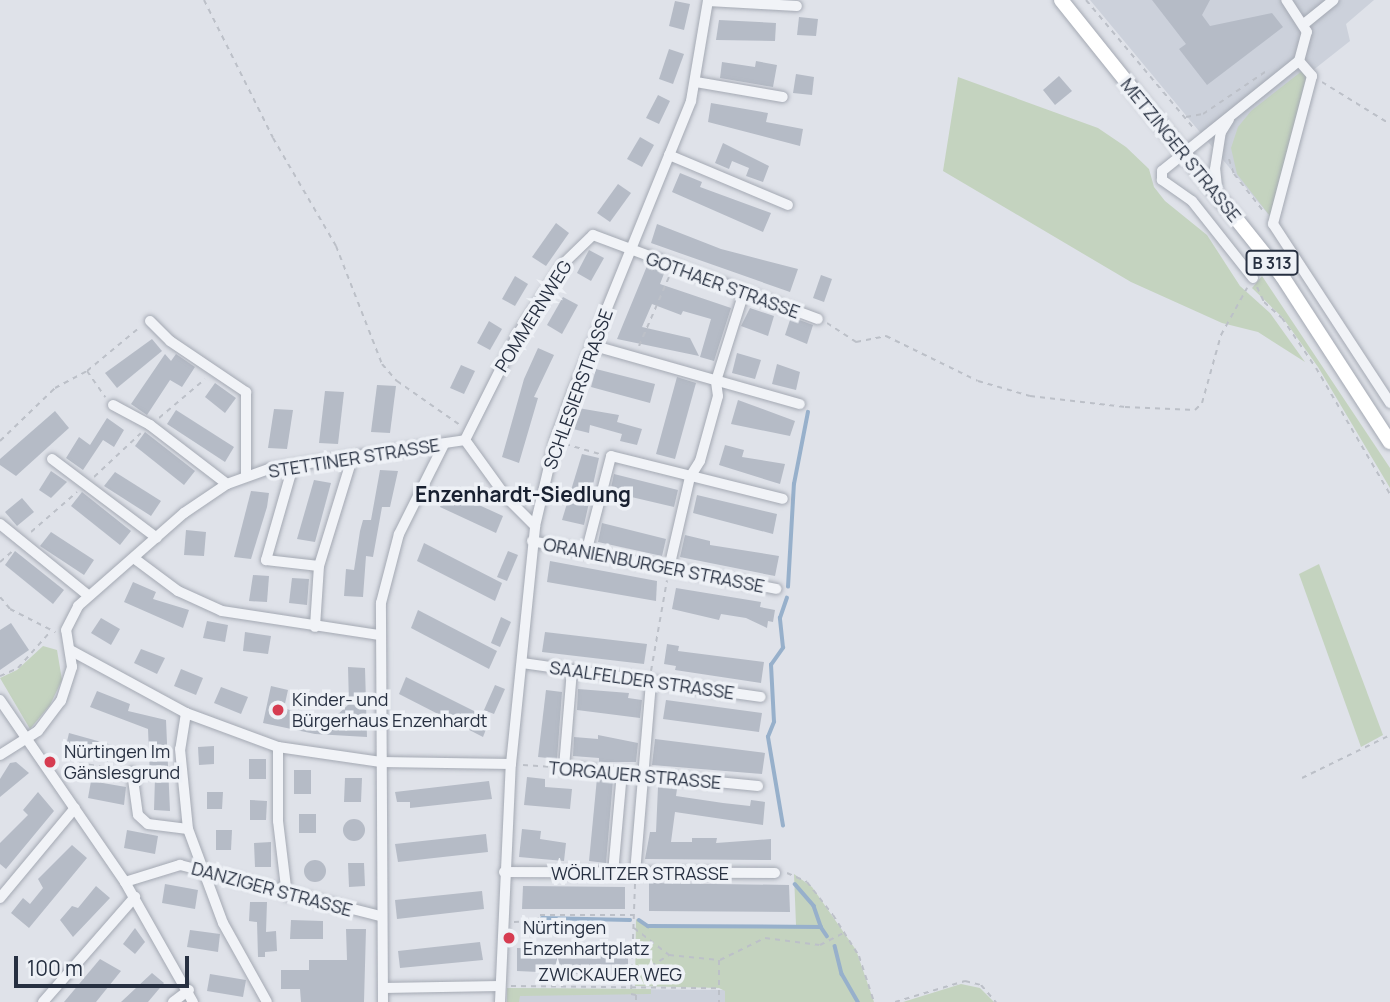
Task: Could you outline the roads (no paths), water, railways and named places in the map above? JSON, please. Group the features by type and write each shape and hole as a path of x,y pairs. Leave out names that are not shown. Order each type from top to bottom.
{"main road":[{"name":"METZINGER STRASSE","path":"1061,0 1304,305 1390,442"}],"street":[{"path":"1253,278 1192,201 1163,180 1162,171 1299,61 1308,41 1304,24 1286,0"},
{"path":"1304,24 1334,0"},
{"path":"708,1 797,6"},
{"name":"SCHLESIERSTRASSE","path":"500,1002 504,872 534,526 555,441 696,82 708,1"},
{"path":"1299,61 1312,76 1273,224 1390,403"},
{"path":"696,82 783,97"},
{"path":"1218,196 1221,132 1232,113"},
{"path":"669,155 788,205"},
{"name":"POMMERNWEG","path":"465,440 518,334 574,251 600,234 629,250"},
{"name":"GOTHAER STRASSE","path":"629,250 818,319"},
{"path":"669,568 690,477 700,461 718,396 716,381 744,292"},
{"path":"150,321 170,341 246,392 246,476"},
{"path":"591,345 800,404"},
{"path":"113,405 150,425 227,484"},
{"name":"STETTINER STRASSE","path":"70,650 66,630 71,614 89,596 135,559 184,513 227,484 246,476 293,466 465,440 534,526"},
{"path":"383,1002 379,635 396,544 444,444"},
{"path":"586,553 611,456 783,499"},
{"path":"52,459 158,538"},
{"path":"315,627 319,566 352,459"},
{"path":"293,466 266,560 319,566"},
{"path":"0,524 89,596"},
{"name":"ORANIENBURGER STRASSE","path":"532,541 776,589"},
{"path":"135,559 178,591 222,611 379,635"},
{"path":"70,650 186,713 278,747 381,762 512,764"},
{"path":"0,755 38,731 61,701 72,667 70,650"},
{"name":"SAALFELDER STRASSE","path":"522,663 761,697"},
{"name":"TORGAUER STRASSE","path":"572,670 564,767 758,786"},
{"path":"635,873 651,681"},
{"path":"0,700 135,897 193,1002"},
{"path":"186,713 180,749 188,830 223,923 267,1002"},
{"path":"278,747 278,821 287,895"},
{"path":"132,772 138,815 148,824 188,830"},
{"path":"613,873 622,773"},
{"path":"0,898 75,808"},
{"path":"617,822 638,824"},
{"name":"DANZIGER STRASSE","path":"125,882 180,865 201,868 287,895 380,916"},
{"name":"WÖRLITZER STRASSE","path":"504,872 775,873"},
{"path":"43,1002 135,897"},
{"path":"383,988 500,986"},
{"path":"173,1002 188,990"}],"waterway":[{"path":"788,587 794,484 808,412"},
{"path":"783,826 768,737 774,722 771,665 783,648 780,618 787,598"},
{"path":"795,884 814,906 821,926"},
{"path":"542,918 630,920"},
{"path":"639,920 648,926 821,927 827,936"},
{"path":"835,946 842,974 858,1002"}],"place":[{"name":"Kinder- und Bürgerhaus Enzenhardt","path":"278,710"},
{"name":"Nürtingen Im Gänslesgrund","path":"50,762"},
{"name":"Nürtingen Enzenhartplatz","path":"509,938"}],"district":[{"name":"Enzenhardt-Siedlung","path":"523,494"}]}
